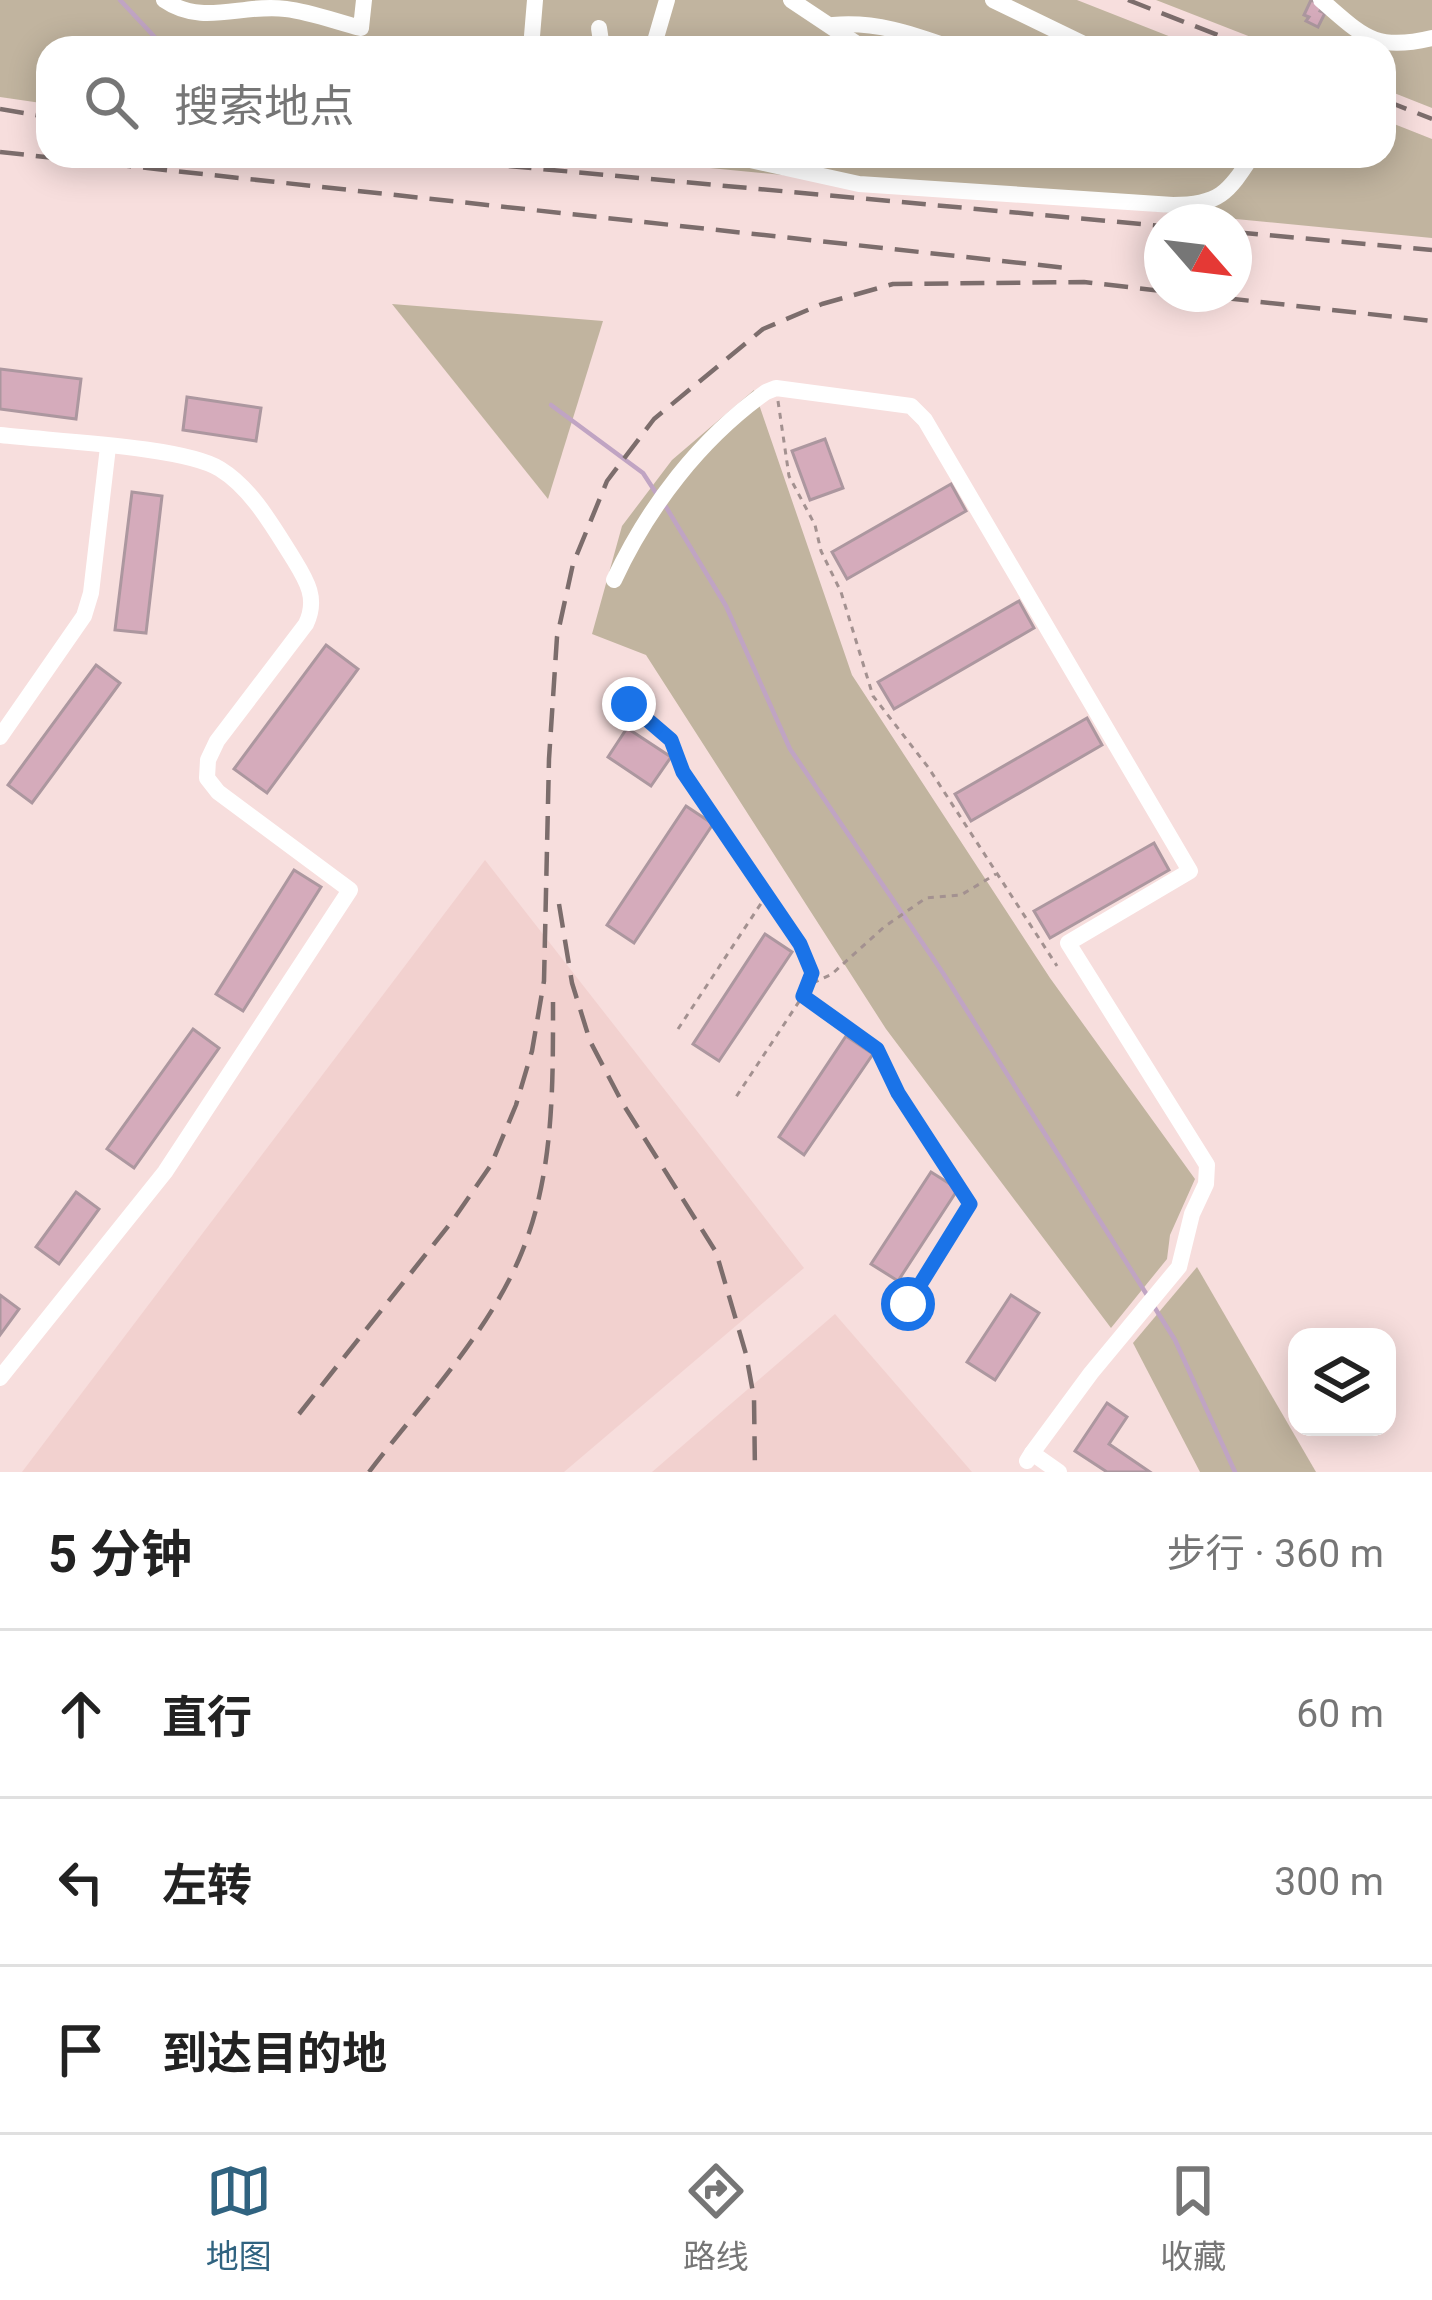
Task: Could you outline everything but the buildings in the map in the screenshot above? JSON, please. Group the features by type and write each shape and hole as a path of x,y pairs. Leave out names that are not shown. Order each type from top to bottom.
{"street":[{"path":"164,0 194,14 287,9 361,28 364,0"},
{"path":"532,36 536,0"},
{"path":"657,36 668,0"},
{"path":"791,0 847,36"},
{"path":"993,0 1067,36"},
{"path":"1321,0 1368,36"},
{"path":"833,25 883,26 914,36"},
{"path":"599,28 600,36"},
{"path":"1396,44 1432,38"},
{"path":"786,168 859,184 1173,206 1213,201 1241,168"},
{"path":"614,580 678,476 757,398 776,388 900,402 920,412 1190,871 1068,943 1207,1165 1208,1174 1192,1214 1188,1241 1172,1275 1027,1461 1043,1472"},
{"path":"0,435 181,455 219,468 262,511 305,579 312,599 310,617 217,742 208,760 207,778 218,792 350,890 165,1172 0,1378"},
{"path":"0,737 80,626 88,604 108,447"},
{"path":"1033,1454 1059,1472"}],"path":[{"path":"776,388 789,476 815,525 820,550 841,592 873,696 928,767 1057,966"},
{"path":"629,704 671,740 683,772 808,959 810,985"},
{"path":"736,1097 810,985 832,974 884,927 926,898 961,895 998,873"},
{"path":"678,1029 767,894"},
{"path":"803,996 877,1049 898,1093 970,1204 908,1304"}],"shaded area":[{"path":"0,0 1077,0 1168,36 36,36 36,102 0,97"},
{"path":"1156,0 1432,0 1432,108 1396,94 1396,36 1248,36"},
{"path":"1396,125 1432,139 1432,238 1252,221 1252,204 1144,204 1144,210 710,168 1396,168"},
{"path":"392,304 603,321 548,499"},
{"path":"754,390 852,675 1050,978 1195,1179 1170,1235 1167,1259 1111,1328 886,1029 646,655 592,634 622,526 672,460"},
{"path":"485,860 804,1268 564,1472 22,1472"},
{"path":"1197,1267 1288,1424 1288,1436 1295,1436 1316,1472 1200,1472 1133,1343"},
{"path":"835,1314 972,1472 652,1472"}],"waterway":[{"path":"120,0 154,36"},
{"path":"551,405 643,473 656,493"},
{"path":"663,502 726,606 790,749 943,973 1147,1295"},
{"path":"1153,1305 1175,1340 1235,1472"}],"railway":[{"path":"1128,0 1220,36"},
{"path":"1396,105 1432,119"},
{"path":"0,109 36,115"},
{"path":"0,152 36,156"},
{"path":"147,168 1067,268"},
{"path":"531,168 1144,224"},
{"path":"1252,234 1432,250"},
{"path":"299,1414 453,1220 491,1165 516,1105 532,1051 544,981 557,637 573,564 607,481 654,419 763,329 822,304 893,284 1084,282 1144,289"},
{"path":"1252,301 1432,321"},
{"path":"559,904 572,983 590,1041 623,1104 716,1252 754,1398 755,1472"},
{"path":"369,1472 470,1343 519,1259 545,1165 553,1002"}],"route":[{"path":"629,704 671,740 683,772 800,944 812,973 803,996 877,1049 898,1093 970,1204 908,1304"}]}
